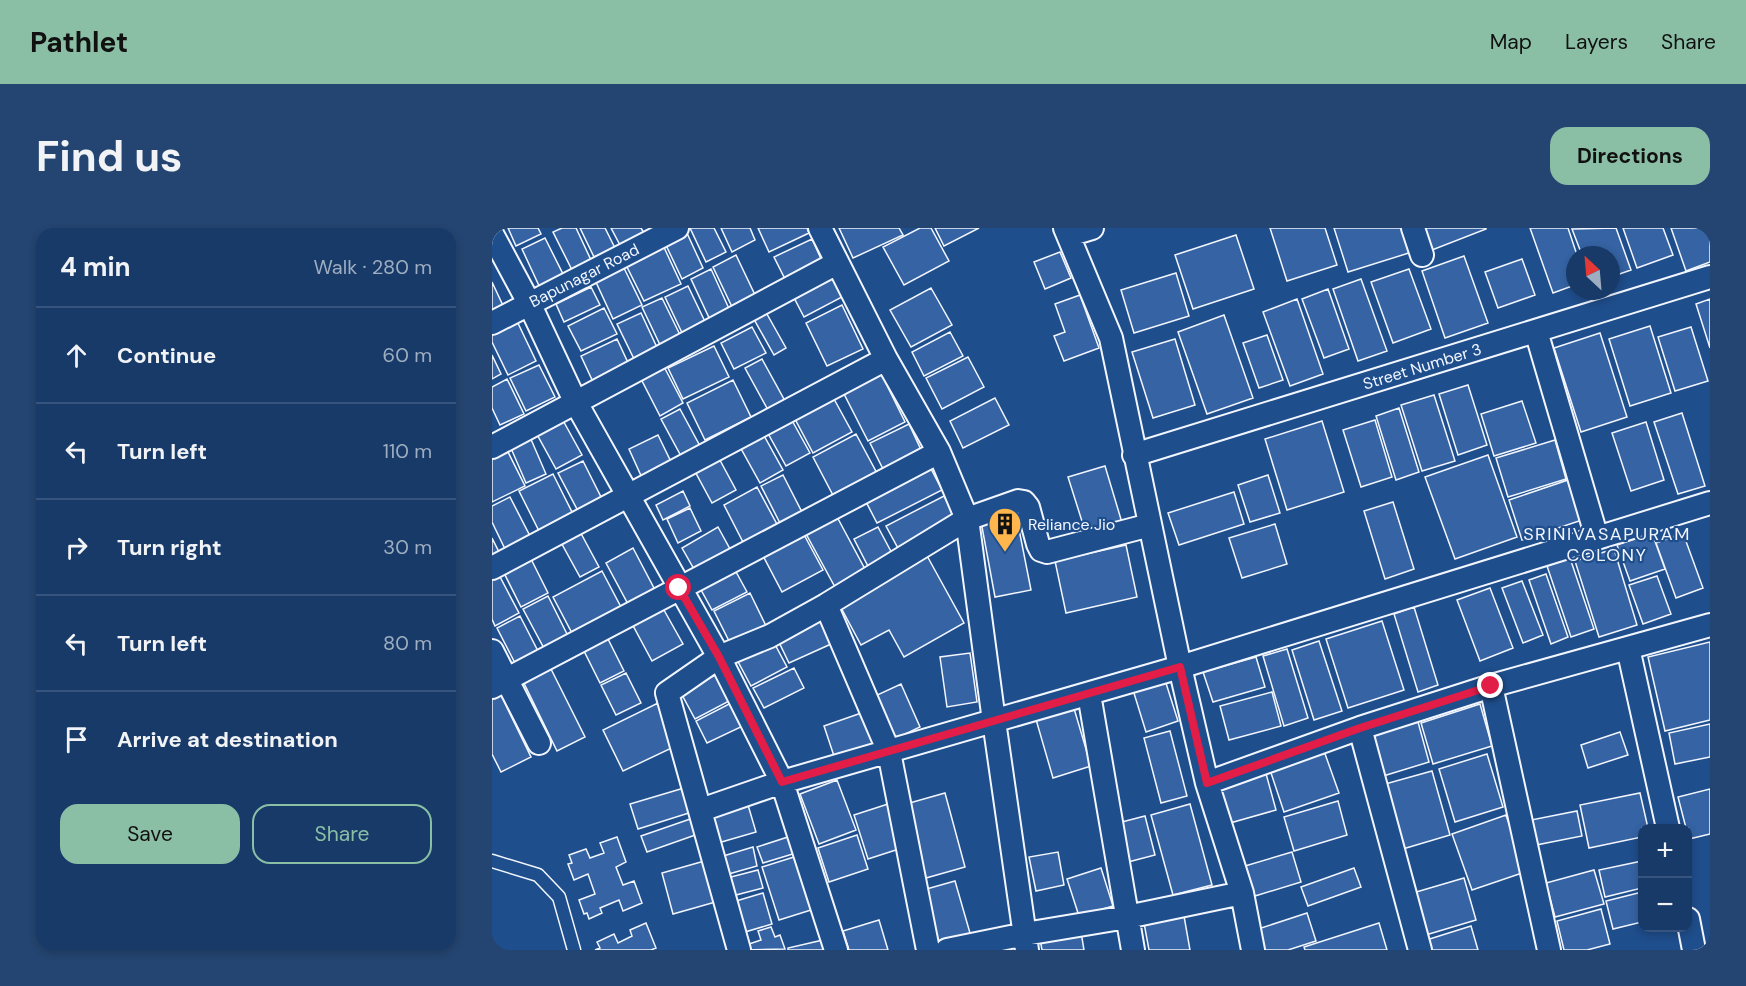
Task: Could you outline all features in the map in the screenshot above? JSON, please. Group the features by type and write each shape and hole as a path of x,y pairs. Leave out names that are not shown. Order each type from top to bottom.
{"street":[{"name":"Bapunagar Road","path":"492,323 677,228"},
{"path":"820,228 886,359 939,452 967,519 993,721 1026,942"},
{"path":"1092,228 1067,231 1111,338 1180,667 1207,783 1242,893 1253,950"},
{"path":"1413,228 1422,255"},
{"path":"492,234 529,303 575,401 719,657 782,782 836,950"},
{"path":"492,447 837,263"},
{"name":"Street Number 3","path":"1134,455 1710,278"},
{"path":"1536,331 1597,537"},
{"path":"492,568 886,359"},
{"path":"500,683 939,452"},
{"path":"739,950 667,693 719,657 770,636 826,605 967,519 1018,501 1024,502 1028,507 1038,544 1041,550 1047,552 1150,525"},
{"path":"701,810 782,782 1180,667 1710,503"},
{"path":"826,605 889,752 928,950"},
{"path":"1207,783 1360,728 1491,686 1710,625"},
{"path":"1628,648 1667,824"},
{"path":"492,651 500,683 538,743"},
{"path":"1491,686 1549,950"},
{"path":"1089,694 1133,950"},
{"path":"1360,728 1419,950"},
{"path":"947,950 1026,942 1127,917 1242,893"},
{"path":"1691,932 1694,950"}],"lane":[{"path":"492,861 538,874 559,897 574,950"}],"building":[{"path":"508,228 538,228 541,234 516,246"},
{"path":"562,228 576,228 591,260 572,270 553,232"},
{"path":"580,228 605,228 615,248 594,257"},
{"path":"611,228 641,228 644,233 620,245"},
{"path":"690,228 714,228 726,252 706,262"},
{"path":"721,228 750,228 755,240 732,252"},
{"path":"758,228 807,228 809,233 769,252"},
{"path":"839,228 899,228 903,235 853,258"},
{"path":"920,228 931,228 949,261 904,285 883,247"},
{"path":"935,228 979,228 944,246"},
{"path":"1270,228 1325,228 1337,265 1287,281"},
{"path":"1334,228 1404,228 1412,252 1348,272"},
{"path":"1424,228 1486,228 1486,229 1432,250"},
{"path":"1530,228 1568,228 1574,246 1566,246 1566,288 1553,293"},
{"path":"1616,228 1631,270 1620,274 1620,246 1579,246 1572,229"},
{"path":"1623,228 1663,228 1673,255 1637,268"},
{"path":"1671,228 1710,228 1710,262 1686,271"},
{"path":"686,231 703,268 682,279 664,241"},
{"path":"1236,235 1254,289 1193,309 1175,255"},
{"path":"545,238 565,278 541,290 522,249"},
{"path":"812,239 823,263 786,281 774,257"},
{"path":"662,243 681,284 644,301 624,261"},
{"path":"1060,252 1071,278 1045,289 1034,262"},
{"path":"736,255 756,297 733,309 713,267"},
{"path":"1464,256 1488,323 1445,338 1422,271"},
{"path":"1522,259 1535,295 1498,308 1485,272"},
{"path":"623,266 642,305 613,319 595,280"},
{"path":"711,269 731,313 711,322 691,279"},
{"path":"1409,269 1431,329 1393,343 1371,282"},
{"path":"829,271 842,297 804,317 791,292"},
{"path":"1176,273 1189,316 1134,333 1121,290"},
{"path":"1361,279 1387,351 1358,361 1333,289"},
{"path":"492,282 506,312 492,319"},
{"path":"688,286 708,328 685,339 665,297"},
{"path":"591,287 600,305 564,322 556,304"},
{"path":"931,288 952,325 911,347 890,310"},
{"path":"1328,289 1349,349 1324,358 1302,299"},
{"path":"1080,295 1099,348 1064,361 1054,336 1065,332 1055,304"},
{"path":"662,298 682,339 662,349 642,307"},
{"path":"1297,299 1323,374 1290,386 1263,312"},
{"path":"1710,299 1710,348 1696,304"},
{"path":"842,305 863,349 827,366 806,323"},
{"path":"763,307 786,348 774,355 751,314"},
{"path":"604,308 617,334 581,351 568,326"},
{"path":"641,313 660,354 637,365 617,324"},
{"path":"1224,315 1253,398 1207,414 1178,332"},
{"path":"515,317 536,361 508,375 492,342 492,328"},
{"path":"1650,326 1671,393 1630,406 1609,339"},
{"path":"752,327 766,353 734,369 721,343"},
{"path":"1691,327 1708,381 1675,391 1658,337"},
{"path":"950,332 963,356 924,376 912,352"},
{"path":"1600,333 1627,417 1581,432 1554,348"},
{"path":"1267,335 1283,380 1259,388 1243,343"},
{"path":"617,339 630,367 594,384 581,356"},
{"path":"1175,339 1195,405 1153,418 1132,352"},
{"path":"714,346 729,377 683,399 668,368"},
{"path":"492,355 501,374 492,379"},
{"path":"968,357 984,387 942,409 926,378"},
{"path":"762,359 785,401 768,410 745,368"},
{"path":"661,361 683,403 660,416 638,373"},
{"path":"539,365 555,397 526,411 510,378"},
{"path":"879,369 905,422 868,441 841,388"},
{"path":"507,379 524,414 500,425 492,408 492,387"},
{"path":"733,380 751,417 705,440 687,403"},
{"path":"1468,385 1487,445 1458,455 1439,394"},
{"path":"1434,395 1455,461 1422,471 1401,405"},
{"path":"995,398 1009,425 963,448 950,421"},
{"path":"834,399 852,432 813,453 795,419"},
{"path":"1522,401 1536,443 1494,456 1481,414"},
{"path":"1399,408 1419,472 1396,480 1376,416"},
{"path":"680,409 700,446 681,456 661,419"},
{"path":"1682,413 1705,486 1678,494 1654,422"},
{"path":"560,415 582,455 556,469 534,429"},
{"path":"789,415 810,453 786,466 765,428"},
{"path":"1375,420 1392,477 1361,487 1343,430"},
{"path":"1322,421 1344,492 1287,510 1265,439"},
{"path":"1646,422 1664,480 1631,491 1612,433"},
{"path":"909,424 922,452 884,471 870,443"},
{"path":"762,432 783,470 760,483 739,445"},
{"path":"856,434 879,477 835,499 813,457"},
{"path":"658,435 673,466 643,480 629,449"},
{"path":"530,437 546,474 526,483 510,446"},
{"path":"1555,440 1566,479 1508,497 1496,458"},
{"path":"505,446 525,486 492,502 492,452"},
{"path":"715,451 736,490 712,503 691,464"},
{"path":"1488,455 1517,537 1455,559 1425,477"},
{"path":"583,461 602,499 578,511 558,473"},
{"path":"929,465 942,490 877,523 864,498"},
{"path":"1105,466 1123,526 1087,537 1068,477"},
{"path":"553,474 574,516 540,533 519,491"},
{"path":"783,475 804,516 782,527 761,486"},
{"path":"1268,475 1280,513 1250,522 1238,485"},
{"path":"1568,480 1582,520 1522,540 1509,500"},
{"path":"757,487 779,528 745,546 724,505"},
{"path":"683,491 690,506 663,520 656,505"},
{"path":"1234,492 1244,524 1179,545 1168,513"},
{"path":"944,496 956,519 899,550 886,526"},
{"path":"510,497 530,536 505,549 492,522 492,506"},
{"path":"1393,502 1414,569 1385,579 1364,511"},
{"path":"690,508 701,531 678,543 667,519"},
{"name":"Reliance Jio","path":"1015,509 1031,590 995,597 980,516"},
{"path":"836,515 866,571 835,587 805,532"},
{"path":"1275,524 1287,564 1242,578 1229,538"},
{"path":"577,526 599,567 580,577 558,537"},
{"path":"718,527 730,549 694,569 682,548"},
{"path":"878,527 895,559 871,572 854,539"},
{"path":"802,531 823,570 782,592 761,552"},
{"path":"1652,533 1665,569 1630,581 1617,545"},
{"path":"1683,533 1703,588 1676,598 1656,543"},
{"path":"492,538 501,556 492,560"},
{"path":"1126,545 1137,597 1066,613 1055,561"},
{"path":"633,548 655,590 628,604 606,563"},
{"path":"1614,549 1637,625 1599,637 1575,561"},
{"path":"528,553 548,593 521,607 501,567"},
{"path":"926,554 964,623 904,657 889,630 861,645 838,602"},
{"path":"1570,558 1594,629 1571,637 1547,566"},
{"path":"735,570 747,592 712,610 700,588"},
{"path":"602,571 622,609 573,635 553,597"},
{"path":"498,573 519,613 495,626 492,619 492,576"},
{"path":"1546,574 1568,637 1551,644 1529,580"},
{"path":"1657,576 1671,614 1643,624 1629,585"},
{"path":"1522,581 1543,635 1523,643 1502,588"},
{"path":"1490,588 1513,648 1480,661 1457,600"},
{"path":"750,593 769,632 733,649 714,611"},
{"path":"548,596 570,640 546,652 523,609"},
{"path":"660,603 683,644 652,661 630,620"},
{"path":"1414,607 1438,685 1418,692 1394,614"},
{"path":"520,616 540,655 517,667 497,628"},
{"path":"819,616 831,644 789,663 776,636"},
{"path":"1382,621 1404,690 1348,708 1326,639"},
{"path":"604,631 624,671 600,683 580,643"},
{"path":"771,637 787,667 751,686 735,656"},
{"path":"1319,641 1342,711 1314,720 1292,650"},
{"path":"1710,642 1710,720 1665,731 1648,657"},
{"path":"1287,649 1308,718 1284,726 1263,656"},
{"path":"970,653 977,702 947,707 940,657"},
{"path":"1256,657 1265,687 1213,702 1203,672"},
{"path":"548,663 585,737 557,751 521,677"},
{"path":"794,668 804,688 764,708 753,688"},
{"path":"626,673 641,703 616,715 601,685"},
{"path":"719,673 733,699 695,719 681,693"},
{"path":"1165,680 1178,721 1146,732 1133,690"},
{"path":"901,684 920,727 895,739 875,696"},
{"path":"499,691 531,757 501,772 492,754 492,695"},
{"path":"1272,692 1281,726 1229,740 1220,706"},
{"path":"733,702 745,725 707,743 696,721"},
{"path":"658,703 678,745 623,771 603,730"},
{"path":"1480,704 1492,746 1433,764 1421,723"},
{"path":"1073,705 1091,766 1053,778 1035,716"},
{"path":"867,711 878,744 835,759 824,726"},
{"path":"1418,722 1429,762 1380,777 1368,737"},
{"path":"1710,724 1710,757 1675,764 1669,733"},
{"path":"1170,731 1187,796 1161,803 1144,738"},
{"path":"1620,732 1628,755 1588,768 1581,745"},
{"path":"1324,751 1339,793 1284,812 1270,770"},
{"path":"1487,754 1503,807 1455,822 1439,769"},
{"path":"1265,770 1276,810 1223,825 1211,785"},
{"path":"1432,771 1450,835 1396,851 1378,786"},
{"path":"837,780 856,830 819,844 800,794"},
{"path":"684,788 692,812 638,829 630,804"},
{"path":"1710,789 1710,834 1692,838 1692,824 1685,824 1678,797"},
{"path":"945,793 965,867 926,878 906,804"},
{"path":"1640,793 1647,824 1638,824 1638,838 1589,848 1580,805"},
{"path":"1338,801 1347,835 1294,851 1284,817"},
{"path":"888,804 902,848 868,859 854,815"},
{"path":"1190,804 1212,885 1173,895 1151,815"},
{"path":"748,805 756,832 718,843 710,816"},
{"path":"1577,811 1582,836 1536,845 1531,820"},
{"path":"1506,815 1525,872 1472,890 1452,834"},
{"path":"1145,816 1155,855 1128,862 1118,823"},
{"path":"696,817 701,833 647,852 641,836"},
{"path":"857,835 868,869 829,882 818,848"},
{"path":"791,836 796,853 763,863 757,847"},
{"path":"617,837 626,862 616,867 623,885 634,881 642,903 623,911 619,900 600,908 602,913 589,919 587,913 584,914 579,900 595,894 588,874 574,880 568,864 572,863 569,855 586,849 590,858 604,853 600,843"},
{"path":"753,847 757,866 725,875 720,857"},
{"path":"1058,852 1064,885 1036,891 1029,857"},
{"path":"1292,852 1301,882 1255,896 1245,866"},
{"path":"794,857 811,910 779,920 762,867"},
{"path":"708,860 719,901 673,914 662,873"},
{"path":"1638,862 1638,889 1605,897 1599,870"},
{"path":"1101,868 1113,906 1079,916 1067,879"},
{"path":"1354,868 1361,887 1308,906 1301,887"},
{"path":"758,870 763,888 732,896 727,878"},
{"path":"1594,870 1604,904 1555,917 1546,883"},
{"path":"1464,878 1476,920 1419,937 1406,895"},
{"path":"955,881 972,940 940,949 923,890"},
{"path":"763,893 772,924 745,932 736,901"},
{"path":"1638,893 1638,923 1613,929 1606,901"},
{"path":"1601,909 1610,944 1587,950 1564,950 1557,921"},
{"path":"1307,913 1316,941 1288,950 1258,950 1252,931"},
{"path":"1184,916 1190,950 1149,950 1144,923"},
{"path":"879,920 888,950 849,950 843,931"},
{"path":"646,923 656,948 651,950 595,950 600,948 597,942 614,934 618,943 632,936 630,930"},
{"path":"1379,923 1387,950 1305,950 1304,947"},
{"path":"1471,926 1478,950 1423,950 1420,942"},
{"path":"771,927 775,937 780,935 785,949 744,950 743,946 761,940 758,931"},
{"path":"1081,932 1084,950 1042,950 1040,939"},
{"path":"823,940 825,950 788,950 788,948"}],"place":[{"name":"Reliance Jio","path":"1005,553"}],"district":[{"name":"SRINIVASAPURAM COLONY","path":"1607,544"}],"route":[{"path":"679,588 719,657 782,782 1180,667 1207,783 1360,728 1491,686"}]}
